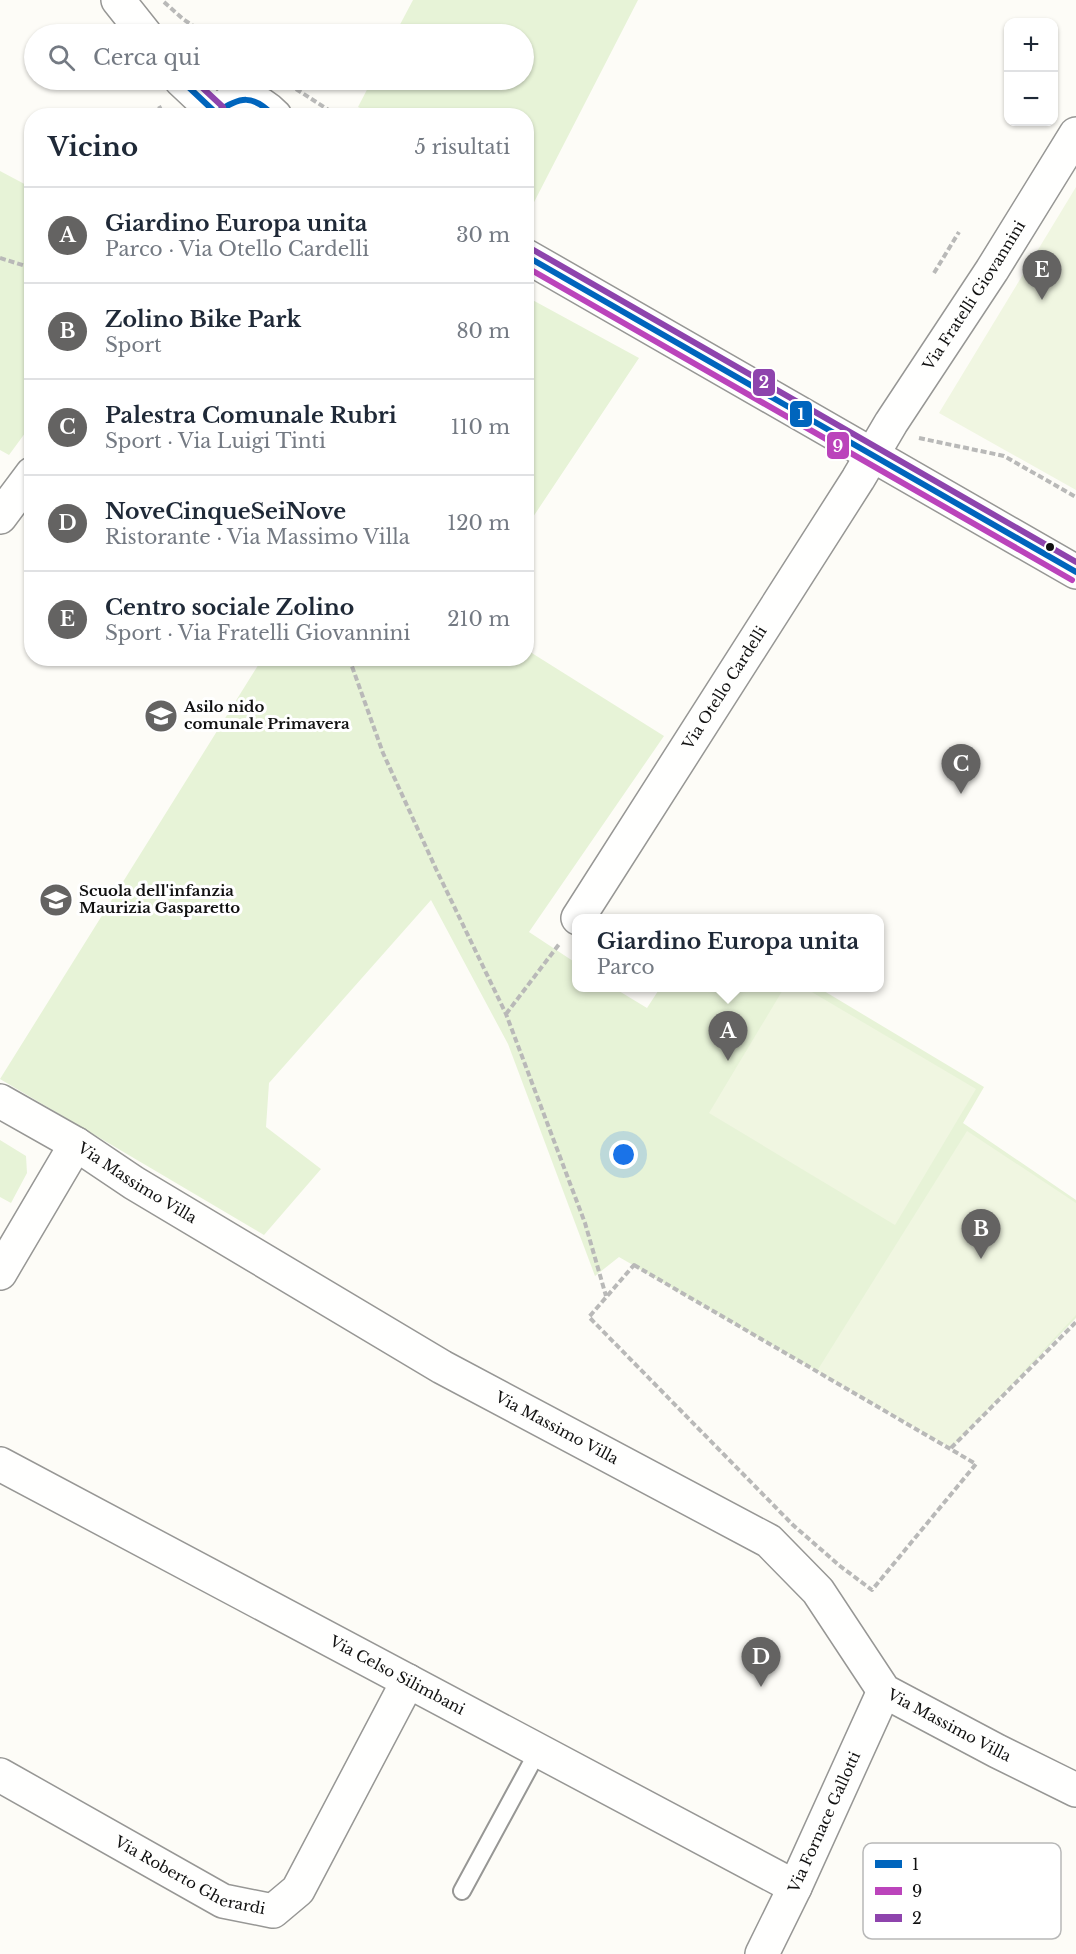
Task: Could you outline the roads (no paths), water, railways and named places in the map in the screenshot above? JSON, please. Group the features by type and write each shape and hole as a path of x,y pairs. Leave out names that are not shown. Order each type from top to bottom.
{"street":[{"path":"118,0 137,24"},
{"path":"191,90 209,108"},
{"path":"222,108 230,102 245,99 260,102 266,108"},
{"name":"Via Fratelli Giovannini","path":"872,456 891,423 992,270 1076,134"},
{"path":"534,261 1076,572"},
{"name":"Via Otello Cardelli","path":"580,914 872,456"},
{"path":"0,517 24,485"},
{"name":"Via Massimo Villa","path":"0,1101 76,1144 134,1183 442,1367 769,1541 818,1592 884,1691 1076,1790"},
{"path":"0,1273 76,1144"},
{"name":"Via Celso Silimbani","path":"0,1464 795,1887"},
{"name":"Via Roberto Gherardi","path":"0,1775 223,1900 273,1911 298,1890 408,1681"},
{"name":"Via Fornace Gallotti","path":"762,1954 884,1691"}],"lane":[{"path":"462,1891 538,1751"}],"place":[{"name":"Centro sociale Zolino","path":"1042,300"},
{"name":"Asilo nido comunale Primavera","path":"161,716"},
{"name":"Palestra Comunale Rubri","path":"961,794"},
{"name":"Scuola dell'infanzia Maurizia Gasparetto","path":"56,900"},
{"name":"Giardino Europa unita","path":"728,1061"},
{"name":"Zolino Bike Park","path":"981,1259"},
{"name":"NoveCinqueSeiNove","path":"761,1687"}]}
